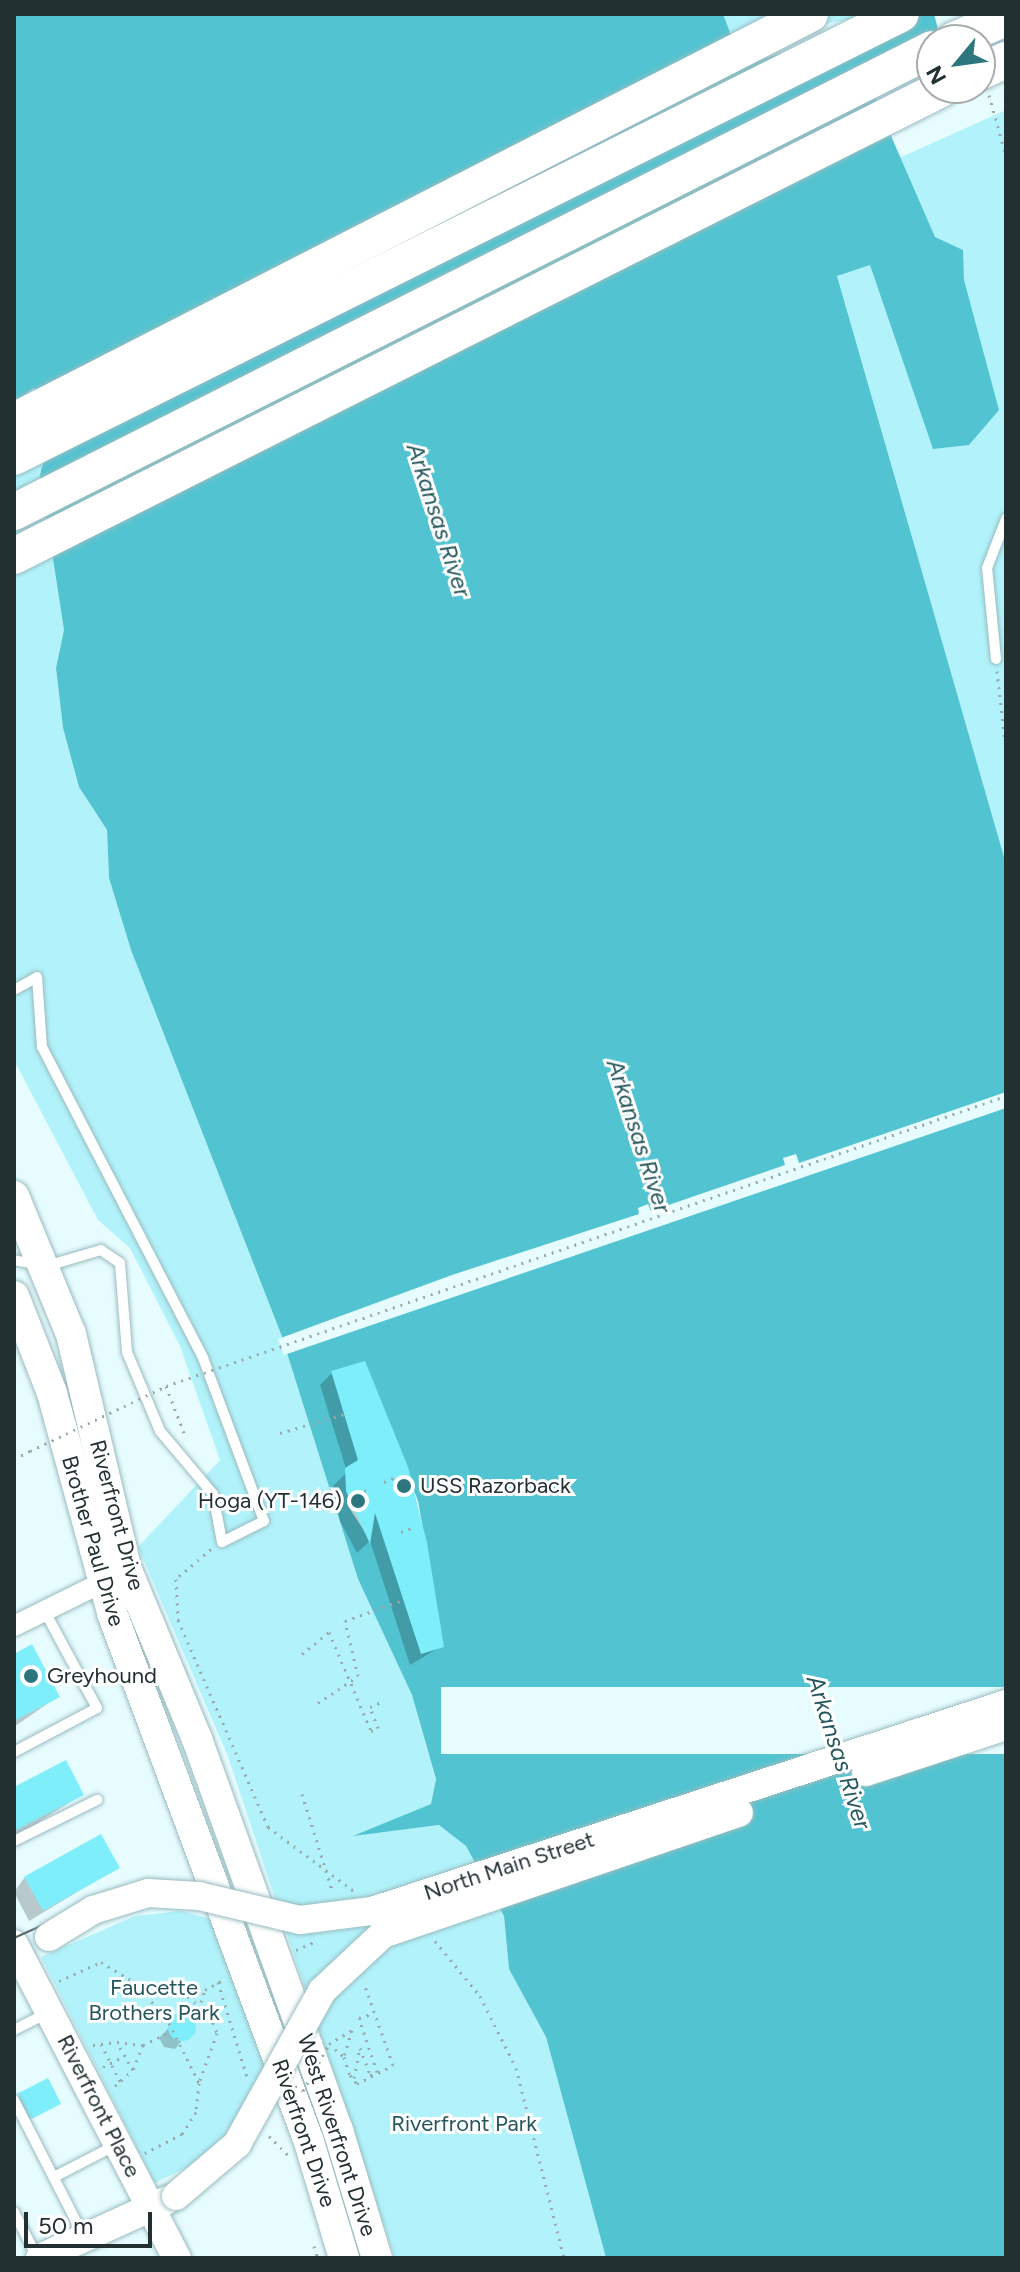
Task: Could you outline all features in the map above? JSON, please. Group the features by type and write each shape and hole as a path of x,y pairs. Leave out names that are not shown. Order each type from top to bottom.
{"highway":[{"path":"14,421 810,14"},
{"path":"14,457 901,14"},
{"path":"14,512 916,57"},
{"path":"14,556 916,102"}],"main road":[{"name":"Riverfront Drive","path":"14,1196 47,1266 71,1334 115,1576 296,2013"},
{"name":"Brother Paul Drive","path":"14,1296 52,1393 115,1576 227,1919"},
{"name":"North Main Street","path":"16,1953 93,1910 148,1893 199,1896 300,1920 372,1911 1006,1704"},
{"name":"North Main Street","path":"39,2258 164,2202 237,2144 322,1991 383,1934 1006,1726"},
{"name":"Riverfront Drive","path":"227,1919 344,2258"},
{"name":"Riverfront Place","path":"16,1953 164,2202 177,2258"},
{"name":"West Riverfront Drive","path":"296,2013 377,2258"}],"street":[{"path":"14,1626 115,1576"}],"lane":[{"path":"996,659 987,568 992,541 1006,519"},
{"path":"14,990 37,977 42,1047 203,1358 264,1521 222,1542 213,1494 160,1431 127,1352 120,1263 94,1249 47,1266 14,1260"},
{"path":"14,1752 97,1708 44,1610"},
{"path":"14,1841 97,1800"},
{"path":"14,2030 50,2012"},
{"path":"14,2100 84,2236"},
{"path":"54,2177 132,2148"},
{"path":"15,2217 39,2258"}],"path":[{"path":"996,99 1006,156"},
{"path":"996,659 1006,750"},
{"path":"14,1459 166,1386 1006,1096"},
{"path":"166,1386 186,1438"},
{"path":"280,1433 344,1414"},
{"path":"384,1482 398,1476"},
{"path":"364,1491 370,1490"},
{"path":"401,1532 412,1528"},
{"path":"318,1703 350,1681 360,1662 345,1621 403,1600"},
{"path":"302,1654 329,1632 371,1731 378,1728 370,1707 381,1702"},
{"path":"302,1794 327,1877"},
{"path":"55,1983 101,1962 136,1983 201,2002 217,2033 199,2083 193,2123 132,2148"},
{"path":"201,2002 212,1984 229,1978"},
{"path":"136,1983 169,2023 168,2033 199,2083"},
{"path":"370,2076 377,2072 359,2018 374,2013"},
{"path":"290,2082 303,2091 329,2044 352,2030 344,2057 352,2077"},
{"path":"88,2046 117,2042 143,2045 168,2033"},
{"path":"117,2042 133,2070"},
{"path":"101,2044 120,2081"},
{"path":"112,2089 133,2070 143,2045"},
{"path":"352,2077 360,2048 370,2076"},
{"path":"100,2068 125,2056"},
{"path":"352,2077 381,2074"}],"green space":[{"path":"723,14 878,14 772,34 730,32"},
{"path":"1006,110 1006,864 837,276 902,173 897,159"},
{"name":"Riverfront Park","path":"34,388 54,419 40,475 64,630 56,668 63,728 79,787 107,830 109,878 131,950 281,1334 358,1579 412,1695 436,1780 431,1804 357,1835 440,1825 466,1846 504,1916 509,1969 546,2037 606,2258 395,2258 227,1754 138,1547 220,1460 180,1346 130,1248 98,1220 14,1060 14,403"},
{"name":"Faucette Brothers Park","path":"181,1911 211,1919 269,2072 243,2121 212,2155 155,2183 41,1957 135,1916"}],"water":[{"name":"Arkansas River","path":"14,14 723,14 743,66 896,14 934,14 937,24 916,24 916,55 868,83 935,237 963,250 964,280 999,410 969,445 933,449 870,265 837,276 1006,864 1006,2258 606,2258 546,2037 509,1969 504,1916 466,1846 439,1825 353,1836 431,1804 436,1779 412,1695 358,1579 281,1334 131,950 109,878 107,830 79,787 63,728 56,668 64,630 40,475 54,419 34,388 14,403","holes":["369,1373 418,1501 434,1590","348,1467 370,1540 350,1509"]}],"pier":[{"path":"1006,1092 1006,1108 284,1355 278,1339 452,1275 639,1214 638,1208 648,1204 651,1211 785,1165 783,1158 796,1154 799,1163"},
{"path":"441,1687 1006,1687 1006,1754 441,1754"}],"building":[{"path":"365,1361 408,1467 427,1543 444,1647 421,1654 375,1513 370,1544 346,1491 345,1468 358,1460 331,1371"},
{"name":"Greyhound","path":"32,1644 60,1697 14,1721 14,1654"},
{"path":"66,1760 84,1795 14,1831 14,1787"},
{"path":"101,1834 120,1868 43,1911 24,1877"},
{"path":"182,2013 192,2017 196,2027 192,2037 182,2041 172,2037 168,2027 172,2017"},
{"path":"48,2078 61,2104 31,2119 18,2093"}],"tram line":[{"path":"14,1938 132,1885 192,1886 285,1910 353,1907 1006,1696"}],"place":[{"name":"USS Razorback","path":"404,1486"},
{"name":"Hoga (YT-146)","path":"358,1501"},
{"name":"Greyhound","path":"31,1676"}]}
